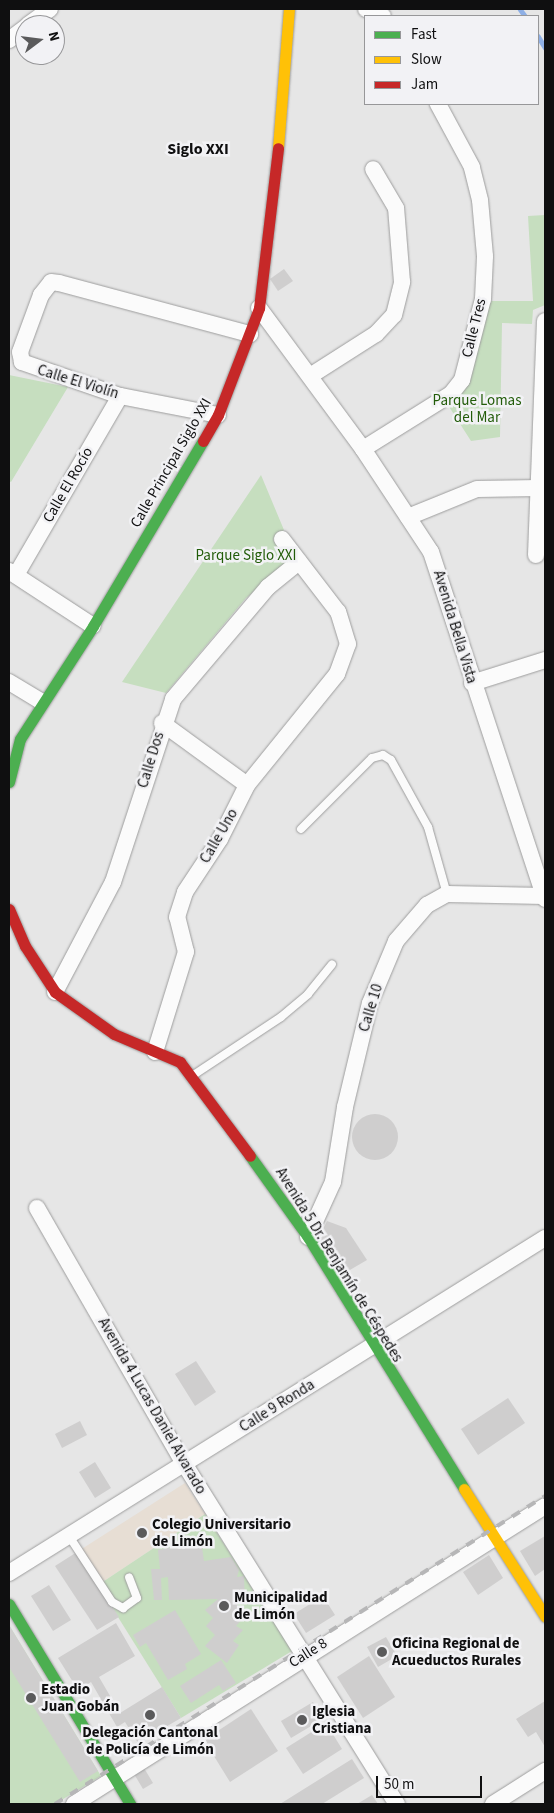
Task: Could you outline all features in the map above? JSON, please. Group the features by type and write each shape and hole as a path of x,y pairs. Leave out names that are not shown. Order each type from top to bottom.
{"street":[{"name":"Calle Principal Siglo XXI","path":"9,782 20,739 41,701 93,626 218,415 250,334 259,308 278,159 289,9"},
{"path":"366,9 381,15"},
{"name":"Calle Tres","path":"363,449 451,394 462,380 483,299 485,256 480,200 472,167 439,105"},
{"path":"310,376 376,334 394,315 402,282 396,208 373,169"},
{"name":"Calle El Violín","path":"218,415 120,396 22,362 20,352 41,295 51,282 250,334"},
{"name":"Avenida Bella Vista","path":"259,308 363,449 431,552 445,586 472,683 545,898"},
{"path":"536,555 545,321"},
{"name":"Calle El Rocío","path":"12,573 120,396"},
{"path":"408,517 477,489 539,488"},
{"path":"282,538 299,562"},
{"name":"Calle Uno","path":"155,1052 186,952 178,917 180,906 247,785 337,674 348,644 338,612 299,562"},
{"name":"Calle Dos","path":"55,992 113,882 162,723 173,699 261,594 299,562"},
{"path":"12,573 93,626"},
{"path":"472,683 545,660"},
{"path":"9,682 41,701"},
{"path":"162,723 247,785"},
{"path":"447,894 545,898"},
{"name":"Calle 10","path":"308,1237 333,1182 347,1098 370,1003 385,964 396,941 427,905 447,894"},
{"name":"Avenida 5 Dr. Benjamín de Céspedes","path":"9,909 26,946 55,992 114,1034 180,1062 193,1075 308,1237 372,1346 545,1616"},
{"name":"Avenida 4 Lucas Daniel Alvarado","path":"37,1208 185,1465 303,1657 397,1804"},
{"name":"Calle 9 Ronda","path":"9,1573 185,1465 545,1238"},
{"name":"Calle 8","path":"74,1804 303,1657 545,1506"},
{"path":"9,1604 130,1804"},
{"path":"493,1804 545,1771"}],"lane":[{"path":"301,829 372,758 383,755 391,760 428,827 447,894"},
{"path":"193,1075 281,1017 308,994 332,964"},
{"path":"69,1536 112,1602 123,1608 137,1598 129,1577"}],"shaded area":[{"name":"Colegio Universitario de Limón","path":"185,1483 205,1514 98,1585 77,1552"}],"green space":[{"name":"Parque Lomas del Mar","path":"545,215 545,305 533,310 532,324 502,323 500,437 471,441 446,402 487,301 533,301 528,216"},
{"path":"9,375 68,387 11,482 9,481"},
{"name":"Parque Siglo XXI","path":"261,475 284,530 273,539 289,563 246,598 166,693 122,682"},
{"path":"205,1514 292,1651 181,1718 98,1585"},
{"name":"Estadio Juan Gobán","path":"9,1625 101,1776 55,1804 9,1804"}],"building":[{"path":"284,269 293,281 278,291 270,279"},
{"path":"375,1114 388,1118 394,1124 398,1137 394,1150 388,1156 375,1160 362,1156 356,1150 352,1137 356,1124 362,1118"},
{"path":"327,1221 346,1228 367,1260 343,1274 319,1237"},
{"path":"196,1361 216,1392 195,1406 175,1374"},
{"path":"508,1398 525,1423 478,1455 461,1429"},
{"path":"80,1421 87,1435 62,1448 55,1434"},
{"path":"95,1462 111,1488 95,1498 79,1472"},
{"path":"545,1536 545,1569 535,1576 520,1551"},
{"name":"Municipalidad de Limón","path":"201,1541 204,1561 231,1557 239,1570 237,1577 244,1576 245,1601 236,1601 243,1618 236,1626 243,1630 233,1641 239,1645 227,1663 205,1646 215,1635 206,1626 213,1618 205,1610 218,1599 169,1600 168,1577 161,1578 162,1600 154,1600 151,1569 160,1569 158,1550"},
{"path":"77,1552 119,1617 97,1630 55,1566"},
{"path":"489,1555 503,1578 478,1595 463,1572"},
{"path":"49,1585 71,1620 53,1631 31,1596"},
{"path":"323,1596 335,1615 306,1633 294,1614"},
{"name":"Municipalidad de Limón","path":"175,1610 201,1654 185,1664 187,1669 168,1680 146,1643 140,1647 133,1635"},
{"path":"116,1623 135,1656 99,1677 120,1713 162,1687 181,1718 138,1743 125,1722 117,1727 91,1682 78,1690 58,1658"},
{"path":"9,1625 98,1771 80,1782 9,1667"},
{"name":"Oficina Regional de Acueductos Rurales","path":"386,1637 397,1656 378,1667 367,1647"},
{"path":"369,1656 395,1697 363,1718 337,1677"},
{"name":"Municipalidad de Limón","path":"221,1660 236,1683 223,1691 219,1685 191,1703 180,1686"},
{"path":"545,1701 545,1747 536,1732 528,1737 516,1719"},
{"name":"Iglesia Cristiana","path":"313,1702 323,1719 291,1738 281,1721"},
{"path":"251,1709 278,1751 230,1782 204,1740"},
{"path":"326,1723 342,1749 303,1774 286,1748"},
{"path":"352,1759 364,1778 322,1804 280,1804"},
{"path":"144,1768 153,1783 143,1789 134,1774"},
{"path":"372,1795 378,1804 357,1804"}],"waterway":[{"path":"520,9 524,15"},
{"path":"539,38 545,47"}],"railway":[{"path":"55,1804 545,1496"}],"traffic: fast":[{"path":"9,782 20,739 93,626 203,441"},
{"path":"250,1156 308,1237 464,1489"},
{"path":"9,1604 130,1804"}],"traffic: slow":[{"path":"278,148 289,9"},
{"path":"464,1489 545,1616"}],"traffic: jam":[{"path":"203,441 218,415 259,308 278,148"},
{"path":"9,909 25,946 55,992 114,1034 180,1062 250,1156"}],"place":[{"name":"Colegio Universitario de Limón","path":"142,1533"},
{"name":"Municipalidad de Limón","path":"224,1606"},
{"name":"Oficina Regional de Acueductos Rurales","path":"382,1652"},
{"name":"Estadio Juan Gobán","path":"31,1698"},
{"name":"Delegación Cantonal de Policía de Limón","path":"150,1715"},
{"name":"Iglesia Cristiana","path":"302,1720"}],"district":[{"name":"Siglo XXI","path":"198,149"}]}
